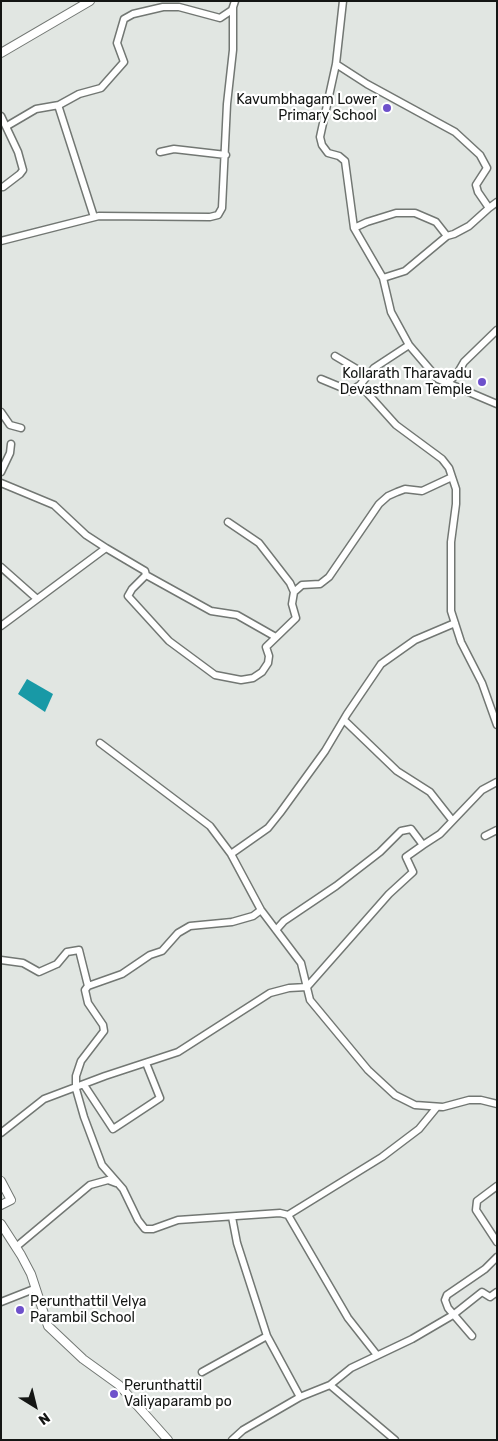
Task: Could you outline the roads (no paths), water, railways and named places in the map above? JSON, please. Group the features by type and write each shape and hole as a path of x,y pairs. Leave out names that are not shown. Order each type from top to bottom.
{"main road":[{"path":"1,53 90,1"},
{"path":"1,1181 11,1200 1,1205"},
{"path":"3,1229 16,1247 31,1274 34,1289 48,1326 83,1359 119,1385 168,1440"}],"street":[{"path":"343,1 336,64 320,137 322,145 328,153 339,156 346,161 354,228 383,278 391,312 409,345 438,379 497,404"},
{"path":"7,126 36,109 58,105 80,94 101,88 124,62 117,43 124,19 133,14 163,6 179,7 220,18 234,4"},
{"path":"1,241 94,217 210,217 218,215 222,208 227,104 233,50 234,4"},
{"path":"336,64 367,84 456,132 468,143 486,163 486,168 476,185 478,192 489,208"},
{"path":"58,105 94,217"},
{"path":"1,116 7,126 23,170 2,187"},
{"path":"160,152 174,149 226,155"},
{"path":"383,278 405,271 447,236 469,226 497,202"},
{"path":"354,228 366,222 396,214 415,213 436,222 447,236"},
{"path":"446,384 464,362 497,330"},
{"path":"321,379 350,391 360,385 368,375 409,345"},
{"path":"335,356 368,375"},
{"path":"360,385 365,393 396,425 442,459 452,478 456,489 456,504 450,542 451,611 461,642 482,683 497,725"},
{"path":"1,412 10,425 21,428"},
{"path":"1,472 10,453 11,444"},
{"path":"294,592 302,585 320,584 329,577 377,506 388,496 406,489 422,491 452,478"},
{"path":"1,483 54,505 86,535 143,568 146,575 211,611 237,616 274,636"},
{"path":"146,575 132,589 128,596 169,641 215,675 241,680 253,678 262,672 268,663 269,656 266,646 274,636 296,618 292,604 294,592 290,583 259,543 228,522"},
{"path":"1,626 36,598 106,548"},
{"path":"1,567 36,598"},
{"path":"231,854 268,828 325,751 382,664 415,640 455,623"},
{"path":"344,720 397,771 430,792 452,820"},
{"path":"100,743 210,826 231,854 261,910 290,945 301,963 310,1000 368,1070 395,1095 416,1105 437,1107 481,1100 497,1104"},
{"path":"1,1133 44,1099 76,1089 105,1076 178,1052 270,993 289,988 307,987 389,894 414,872 406,857 440,834 482,790 497,782"},
{"path":"276,930 284,921 317,900 358,869 401,831 411,829 423,845"},
{"path":"485,836 497,830"},
{"path":"261,910 254,916 232,922 190,926 178,933 162,952 150,954 122,974 88,986 84,990 88,1003 103,1025 104,1031 81,1061 76,1076 76,1089 102,1164 116,1183 123,1189 138,1220 145,1229 153,1229 178,1220 280,1213 288,1215 382,1157 419,1129 437,1107"},
{"path":"1,960 23,963 39,972 57,964 67,952 79,950 88,986"},
{"path":"84,1085 113,1129 160,1098 146,1063"},
{"path":"16,1247 90,1184 108,1180 116,1183"},
{"path":"497,1186 477,1201 476,1210 497,1242"},
{"path":"288,1215 348,1318 377,1355"},
{"path":"232,1217 237,1244 267,1336 300,1397"},
{"path":"472,1336 448,1308 447,1295 486,1269 497,1257"},
{"path":"1,1302 34,1289"},
{"path":"232,1440 243,1430 300,1397 330,1385 351,1368 412,1339 453,1315 482,1292 490,1296 497,1292"},
{"path":"202,1372 267,1336"},
{"path":"330,1385 394,1440"}],"water":[{"path":"27,679 53,694 45,712 18,694"}],"place":[{"name":"Kavumbhagam Lower Primary School","path":"387,108"},
{"name":"Kollarath Tharavadu Devasthnam Temple","path":"482,382"},
{"name":"Perunthattil Velya Parambil School","path":"20,1310"},
{"name":"Perunthattil Valiyaparamb po","path":"114,1394"}]}
